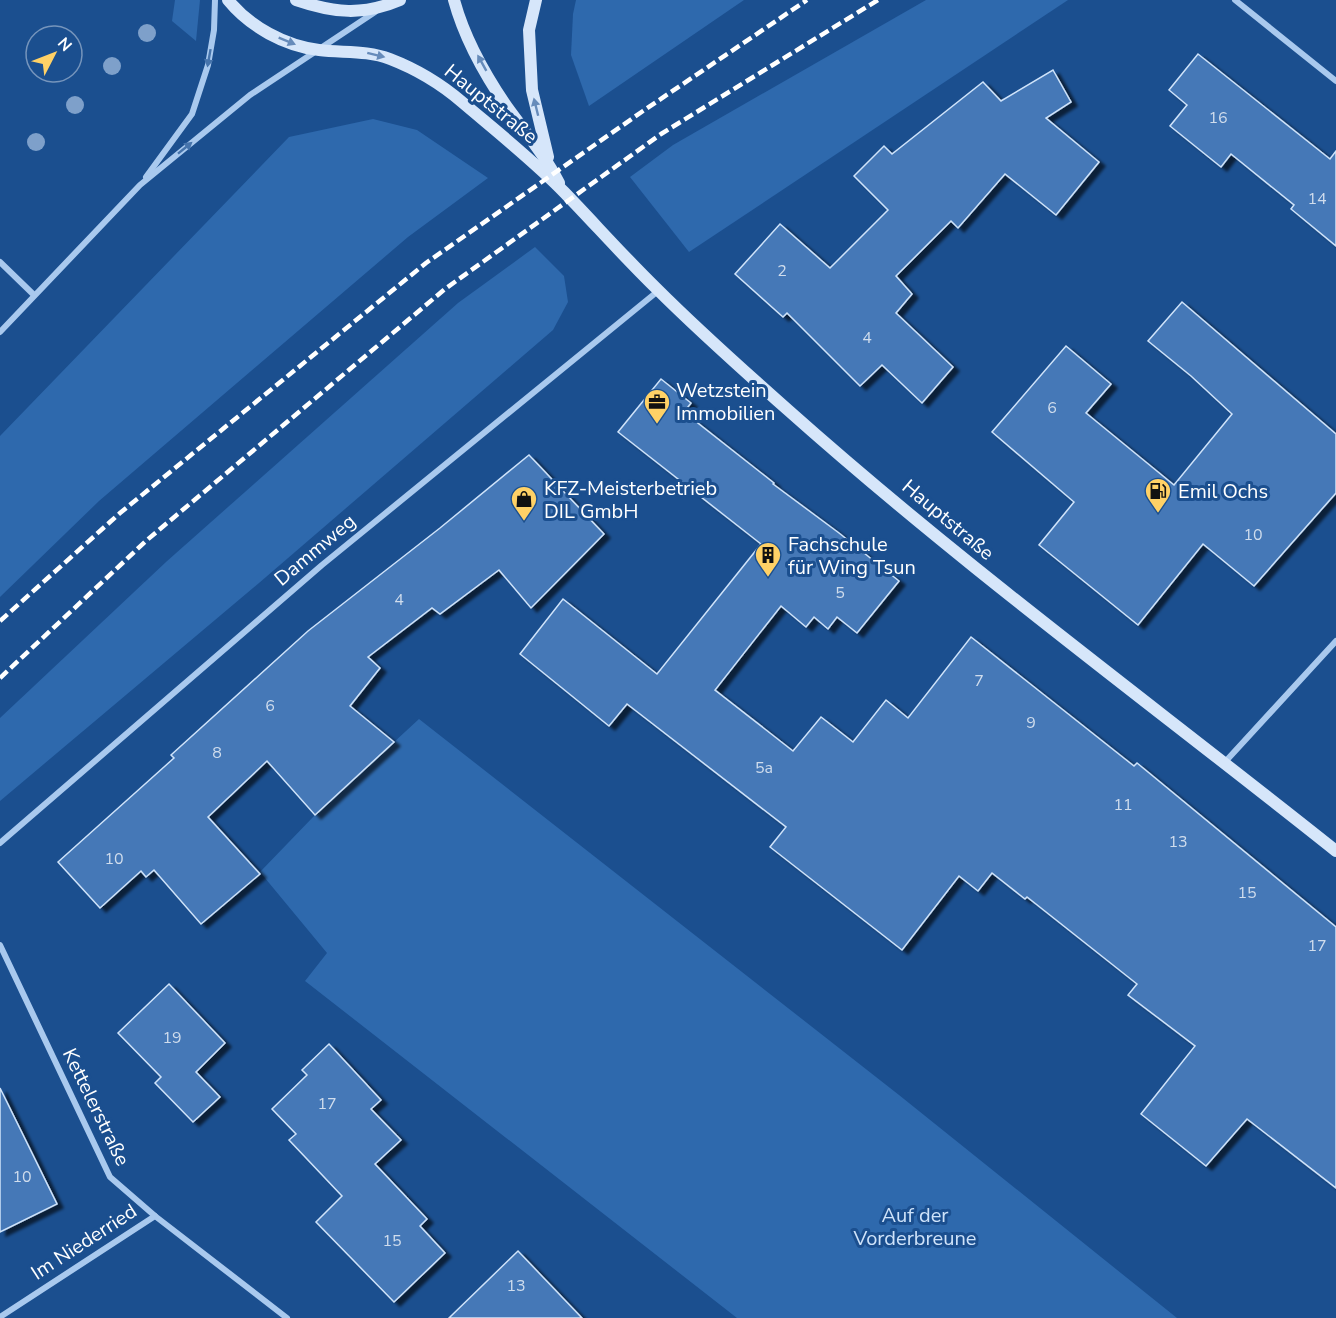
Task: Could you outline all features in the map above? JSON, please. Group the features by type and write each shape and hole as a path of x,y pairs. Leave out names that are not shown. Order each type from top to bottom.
{"main road":[{"name":"Hauptstraße","path":"228,0 249,21 293,44 318,50 366,53 389,58 434,80 562,189 658,291 789,411 971,566 1225,762 1336,851"},
{"path":"296,0 322,9 348,12 381,8 400,0"},
{"name":"Hauptstraße","path":"454,0 474,50 506,105 550,164 562,189"},
{"path":"536,0 530,30 532,90 550,164"}],"street":[{"path":"0,332 140,184 192,114 208,65 214,30 215,0"},
{"path":"1235,0 1336,81"},
{"path":"140,184 250,95 381,8"},
{"path":"0,262 34,295"},
{"name":"Dammweg","path":"0,843 322,565 658,291"},
{"path":"1225,762 1336,642"},
{"name":"Kettelerstraße","path":"0,945 110,1177 155,1216 287,1318"},
{"name":"Im Niederried","path":"0,1317 155,1216"}],"green space":[{"path":"175,0 200,0 196,41 172,21"},
{"path":"576,0 744,0 589,106 571,55"},
{"path":"926,0 1068,0 689,252 630,177 673,145"},
{"path":"373,119 417,130 488,178 408,237 99,501 0,597 0,436 289,137"},
{"path":"535,247 564,276 568,302 553,330 259,583 0,801 0,718 166,562 458,303"},
{"name":"Auf der Vorderbreune","path":"419,719 899,1095 1177,1318 737,1318 305,981 327,953 260,872 315,815"}],"building":[{"path":"1198,54 1330,159 1336,151 1336,246 1291,209 1294,205 1231,154 1221,167 1170,126 1187,105 1169,90"},
{"path":"1053,70 1071,102 1046,118 1099,162 1056,215 1005,174 958,228 951,221 896,276 912,294 896,313 953,367 922,403 882,365 860,386 787,313 783,317 735,274 780,224 830,268 888,210 854,176 884,146 892,154 983,82 1001,101"},
{"path":"1182,302 1336,434 1336,493 1254,586 1203,544 1138,625 1039,545 1074,502 992,432 1066,346 1111,384 1086,413 1174,485 1232,414 1148,341"},
{"path":"661,379 691,403 684,412 899,581 857,633 837,617 828,629 814,617 806,627 781,606 715,690 793,751 821,717 853,742 886,700 908,718 971,637 1134,766 1137,763 1336,927 1336,1188 1247,1119 1206,1166 1141,1114 1195,1046 1128,995 1137,984 1027,897 1025,899 992,873 978,891 959,876 902,950 770,847 786,827 627,704 609,726 520,654 563,599 657,674 761,544 618,432"},
{"path":"529,455 604,534 531,608 499,570 440,614 432,608 368,657 380,668 350,706 394,742 315,815 267,761 208,817 260,874 201,924 154,870 146,877 141,871 100,908 58,862 174,758 171,755 308,631"},
{"path":"169,984 225,1043 196,1072 220,1097 193,1122 155,1083 161,1077 118,1033"},
{"path":"329,1044 381,1100 371,1109 401,1140 375,1164 427,1219 420,1226 445,1253 394,1302 316,1222 342,1196 289,1140 296,1134 272,1109 307,1075 302,1070"},
{"path":"0,1088 57,1204 0,1232"},
{"path":"518,1251 582,1318 449,1318"}],"railway":[{"path":"0,621 120,513 426,263 643,111 807,0"},
{"path":"0,678 147,540 445,289 661,134 878,0"}],"place":[{"name":"Wetzstein Immobilien","path":"657,425"},
{"name":"Emil Ochs","path":"1158,514"},
{"name":"KFZ-Meisterbetrieb DIL GmbH","path":"524,522"},
{"name":"Fachschule für Wing Tsun","path":"768,578"}]}
